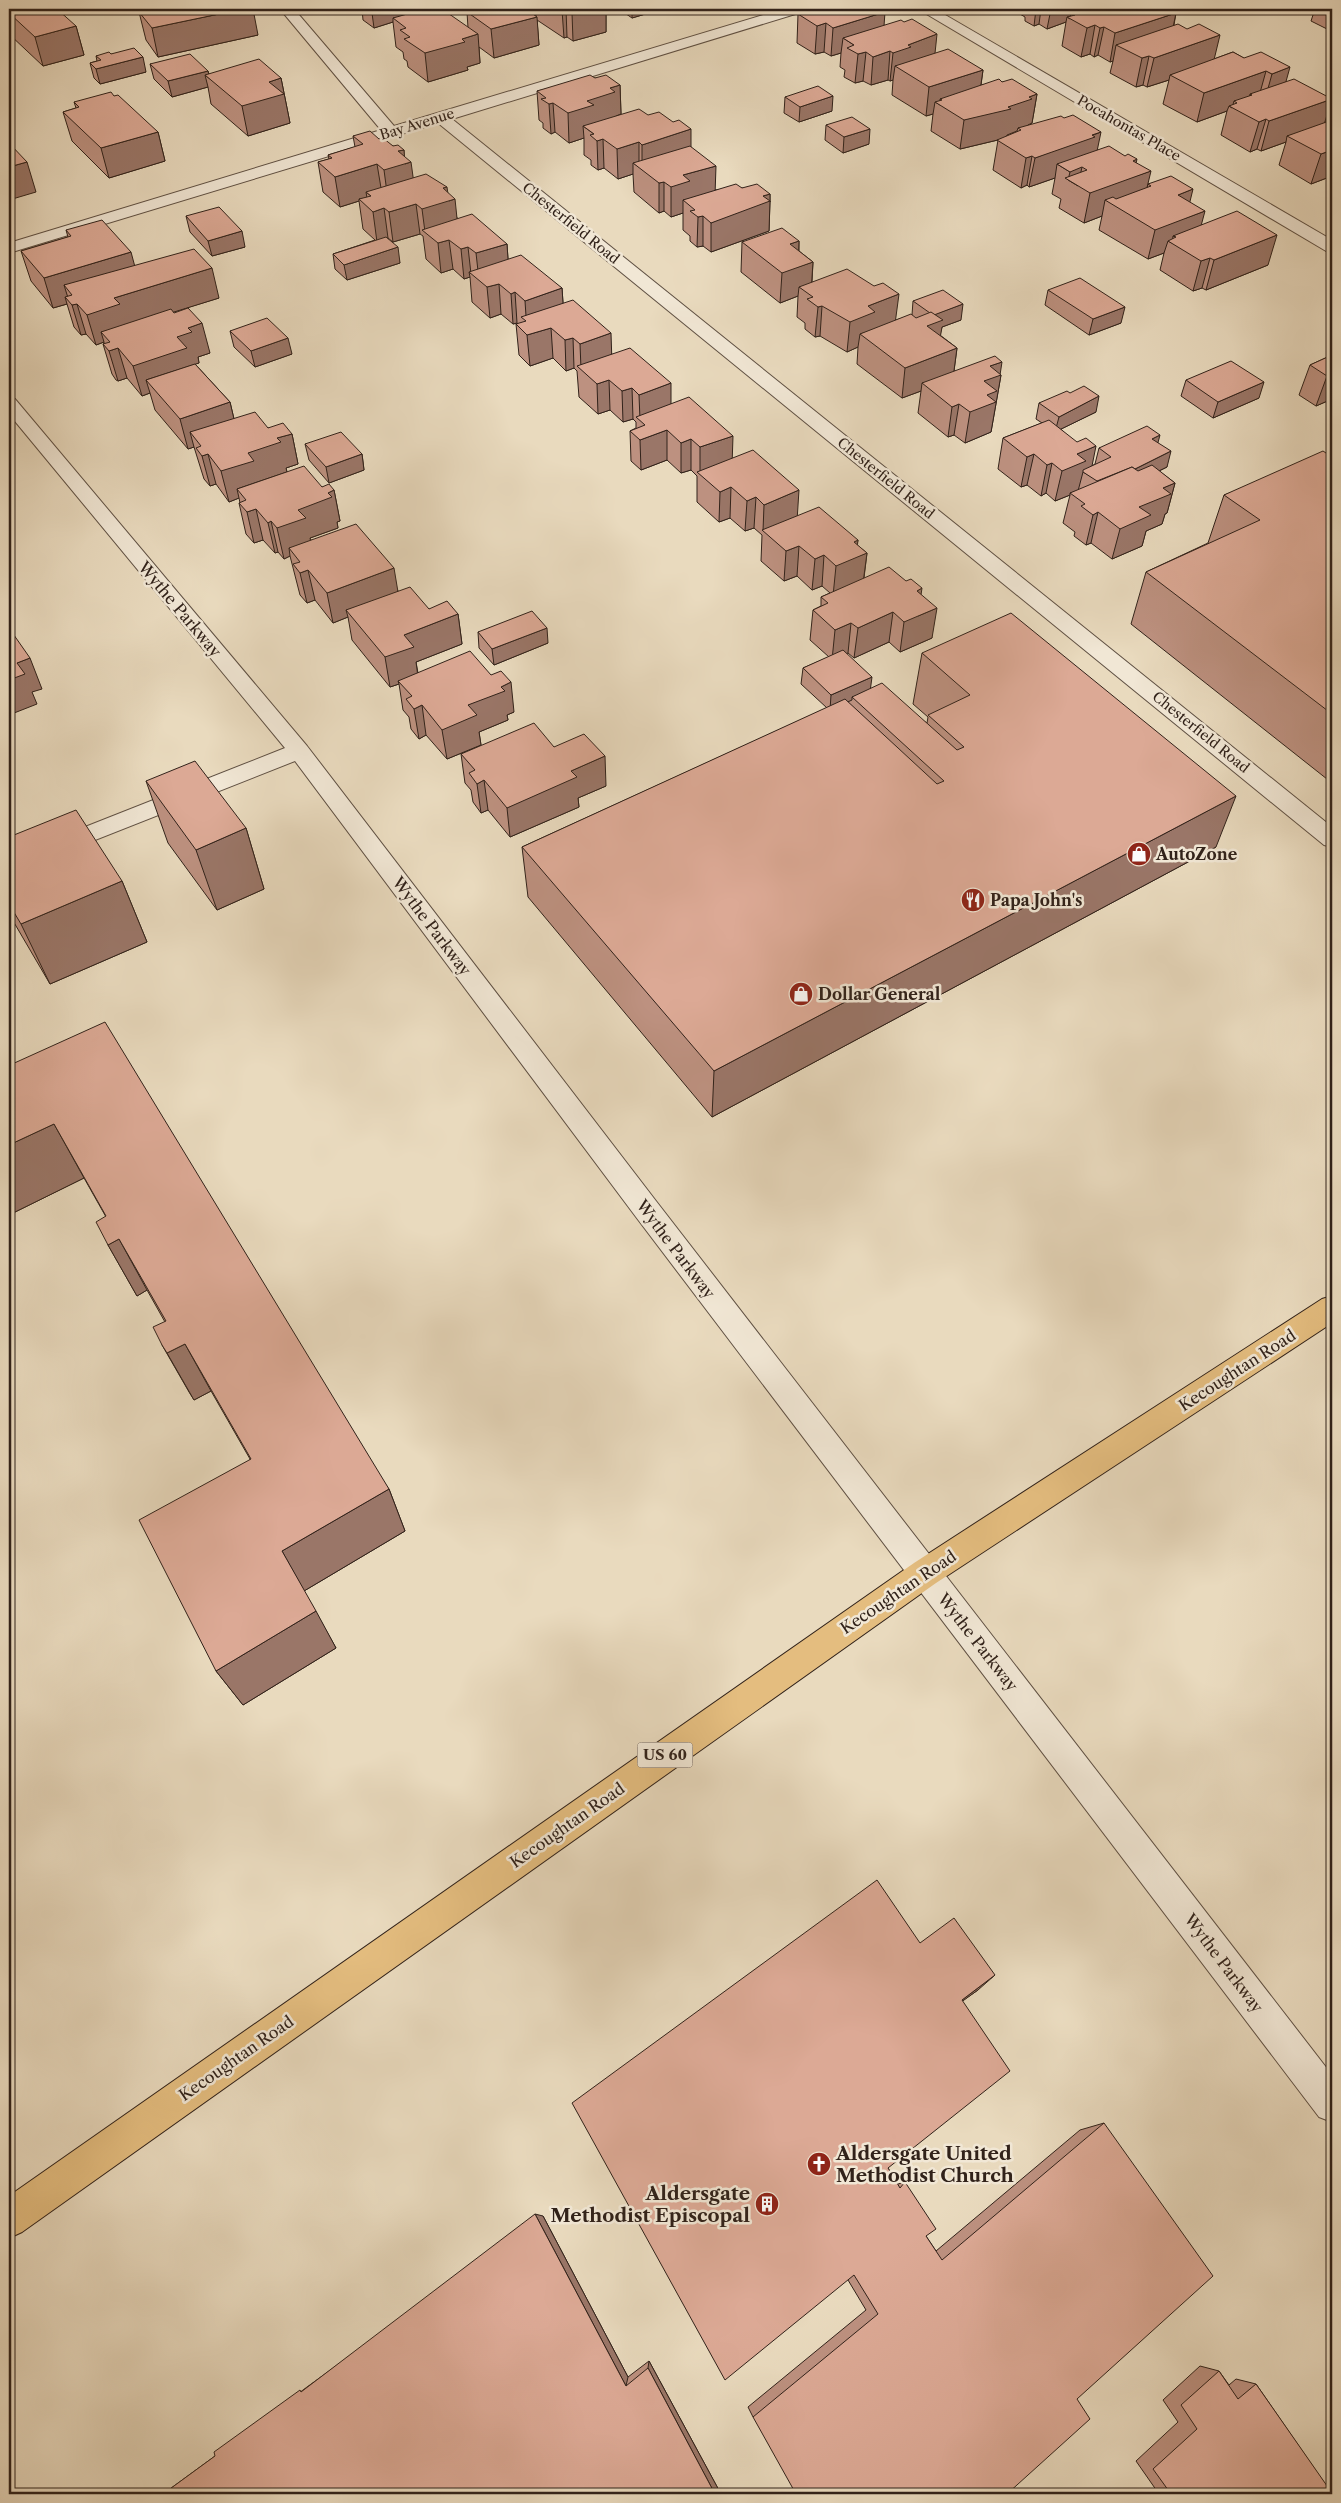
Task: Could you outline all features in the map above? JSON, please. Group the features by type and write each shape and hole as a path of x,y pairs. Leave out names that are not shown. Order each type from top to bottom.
{"main road":[{"name":"Kecoughtan Road","path":"9,2219 924,1573 1332,1308"}],"street":[{"path":"287,9 391,132"},
{"name":"Bay Avenue","path":"9,248 797,9"},
{"name":"Pocahontas Place","path":"925,9 1332,248"},
{"name":"Chesterfield Road","path":"440,117 1332,838"},
{"name":"Wythe Parkway","path":"9,403 299,751 924,1573 1332,2104"},
{"path":"9,866 299,751"}],"building":[{"path":"9,9 57,9 76,26 35,37 9,13"},
{"path":"153,9 243,9 152,28 139,12"},
{"path":"366,9 386,9 372,13"},
{"path":"442,9 478,34 462,39 465,42 425,53 404,39 410,37 400,30 406,28 393,18 418,11 422,14"},
{"path":"477,9 526,9 537,17 491,29 467,12"},
{"path":"566,9 586,9 572,13"},
{"path":"816,9 880,9 885,12 833,28 826,23 817,26 798,14"},
{"path":"1085,9 1167,9 1176,13 1115,33 1095,25 1087,28 1067,17 1075,15 1071,13"},
{"path":"1319,9 1332,9 1332,14 1331,15"},
{"path":"912,19 937,34 908,45 911,47 873,57 866,52 858,54 847,48 854,45 843,38 901,20 904,22"},
{"path":"1178,24 1187,29 1199,24 1220,35 1154,58 1149,56 1142,58 1116,45"},
{"path":"134,48 143,57 96,69 90,63 101,60 96,56"},
{"path":"948,49 983,70 929,87 895,66"},
{"path":"1233,52 1244,58 1261,52 1290,67 1272,74 1266,71 1204,93 1170,75"},
{"path":"190,54 208,71 168,81 150,64"},
{"path":"259,59 281,78 269,82 284,94 242,106 205,75"},
{"path":"590,75 595,78 606,75 620,85 610,88 615,92 587,101 594,105 568,113 553,103 549,104 541,99 546,98 537,91"},
{"path":"999,79 1002,82 1012,79 1037,94 1029,97 1032,99 1008,107 1011,109 964,120 935,102 942,100 940,99"},
{"path":"1294,79 1332,99 1269,121 1266,119 1259,122 1229,106 1237,103 1234,101 1252,95 1250,94"},
{"path":"818,86 833,96 800,107 785,97"},
{"path":"111,92 114,96 118,95 158,132 101,148 63,112 79,107 74,102"},
{"path":"639,109 648,115 659,112 673,122 679,120 691,129 642,145 639,142 617,149 603,139 597,141 590,135 594,134 583,126"},
{"path":"1073,115 1101,132 1092,135 1095,137 1035,158 1032,156 1026,158 997,140 1021,130 1018,128 1061,116 1064,118"},
{"path":"852,117 870,129 844,137 826,125"},
{"path":"1332,120 1332,150 1321,154 1287,136"},
{"path":"370,131 379,139 383,138 393,146 398,145 404,150 398,151 411,162 384,170 377,164 335,177 318,162 332,158 328,155 363,144 353,136"},
{"path":"9,143 27,162 9,167"},
{"path":"690,146 716,166 683,175 690,181 671,187 664,182 659,183 633,163"},
{"path":"1109,146 1125,156 1128,154 1137,159 1133,161 1151,171 1090,193 1065,178 1087,170 1082,167 1070,172 1057,164"},
{"path":"426,174 447,187 443,188 455,199 422,209 416,204 389,212 384,208 373,212 359,199 371,196 366,192"},
{"path":"1171,176 1193,189 1178,195 1205,211 1155,230 1105,200 1113,197 1116,199 1151,186 1148,184"},
{"path":"736,184 742,188 757,184 770,194 763,196 770,201 711,223 703,216 698,217 690,211 695,210 683,200"},
{"path":"219,207 242,231 208,241 186,216"},
{"path":"1237,211 1277,235 1214,260 1210,258 1201,261 1168,241 1176,237 1173,236"},
{"path":"472,214 507,244 476,253 468,247 461,249 449,240 438,243 422,230"},
{"path":"102,220 131,252 44,278 21,251 71,236 66,230"},
{"path":"782,228 799,241 790,244 813,262 782,273 742,242"},
{"path":"386,237 398,247 344,265 333,254"},
{"path":"194,249 212,268 114,298 120,304 87,315 77,304 72,305 65,297 72,295 64,285"},
{"path":"521,255 562,288 525,301 515,292 511,294 499,284 487,287 469,272"},
{"path":"847,269 874,286 883,283 899,294 868,306 875,312 850,322 822,306 818,307 807,299 813,297 799,287"},
{"path":"1080,278 1125,307 1093,319 1048,290"},
{"path":"943,290 963,304 934,315 913,301"},
{"path":"573,300 611,333 580,344 573,338 565,340 551,328 527,335 516,324 526,321 521,317"},
{"path":"188,308 202,323 188,328 192,332 177,337 187,348 133,366 118,348 109,351 103,344 110,342 101,332 171,309 174,313"},
{"path":"931,312 943,320 927,326 957,348 905,368 860,334 911,314 916,318"},
{"path":"267,318 288,338 251,351 230,331"},
{"path":"630,348 671,383 639,395 632,388 622,391 609,380 597,384 577,366"},
{"path":"1332,355 1332,373 1327,376 1310,365"},
{"path":"995,356 1002,362 990,366 1001,375 984,381 997,391 987,395 996,402 970,412 959,404 952,407 922,383"},
{"path":"1231,361 1264,382 1218,402 1186,380"},
{"path":"195,364 230,402 180,419 146,380"},
{"path":"1084,386 1099,396 1059,417 1039,403 1067,391 1070,393"},
{"path":"689,397 733,436 700,447 691,439 681,443 667,430 640,440 630,431 645,425 636,417"},
{"path":"255,412 268,428 283,423 292,434 277,438 281,442 248,453 254,461 221,471 208,454 202,456 196,448 201,446 190,432"},
{"path":"1049,420 1077,442 1086,438 1096,446 1077,454 1086,461 1062,471 1052,463 1047,465 1034,454 1027,457 1003,438"},
{"path":"1147,426 1160,435 1152,439 1171,451 1135,469 1132,467 1097,481 1083,472 1083,470 1111,457 1099,448"},
{"path":"341,432 362,454 326,467 305,444"},
{"path":"753,450 799,490 764,505 756,497 747,501 731,487 720,492 697,472"},
{"path":"1323,451 1332,457 1332,714 1146,572 1260,520 1224,495"},
{"path":"1152,465 1175,483 1163,488 1171,494 1139,507 1151,515 1120,529 1098,512 1093,515 1081,506 1085,504 1070,493 1132,467 1138,471"},
{"path":"304,466 322,487 329,484 334,490 328,493 332,497 298,510 306,518 277,528 271,521 268,523 256,509 247,512 239,503 246,500 237,489"},
{"path":"819,507 858,540 854,542 867,553 836,566 824,555 815,559 799,546 786,551 762,530"},
{"path":"356,524 394,568 327,593 308,570 300,573 293,564 300,562 289,548"},
{"path":"889,567 906,581 911,579 922,588 917,591 937,608 904,622 893,612 858,628 851,623 835,630 813,610 828,603 821,597"},
{"path":"410,587 429,609 447,601 458,614 404,635 414,647 385,657 346,610"},
{"path":"532,611 547,628 492,649 478,632"},
{"path":"1011,613 1236,796 714,1071 522,847 845,699 937,784 944,781 852,697 882,683 957,750 964,747 928,715 970,695 922,653"},
{"path":"9,628 30,658 17,663 25,674 9,680"},
{"path":"843,650 872,677 831,695 803,668"},
{"path":"470,651 491,675 501,671 511,682 501,687 505,691 468,705 477,715 442,730 422,705 414,709 406,699 412,696 398,681"},
{"path":"534,723 554,747 584,734 605,756 571,771 577,777 507,808 484,780 477,784 469,773 475,770 461,754"},
{"path":"195,761 246,828 196,850 146,781"},
{"path":"76,810 122,881 21,924 9,904 9,837"},
{"path":"105,1022 389,1489 282,1551 316,1611 216,1671 139,1520 251,1459 185,1344 167,1353 162,1345 153,1327 166,1321 119,1239 108,1245 96,1222 106,1216 54,1124 9,1145 9,1063 10,1065"},
{"name":"Aldersgate Methodist Episcopal","path":"877,1880 920,1943 954,1918 995,1975 962,2000 1010,2071 888,2168 900,2188 905,2182 936,2229 926,2236 942,2260 1104,2123 1213,2276 1077,2399 1090,2419 1007,2494 796,2494 753,2417 878,2314 854,2275 725,2380 572,2103"},
{"path":"535,2214 626,2386 648,2368 715,2494 163,2494 215,2456 214,2452 300,2390 301,2392"},
{"path":"1219,2371 1238,2399 1256,2384 1332,2494 1171,2494 1153,2469 1197,2429 1181,2405"}],"place":[{"name":"AutoZone","path":"1139,854"},
{"name":"Papa John's","path":"973,900"},
{"name":"Dollar General","path":"801,994"},
{"name":"Aldersgate United Methodist Church","path":"819,2164"},
{"name":"Aldersgate Methodist Episcopal","path":"767,2204"}]}
